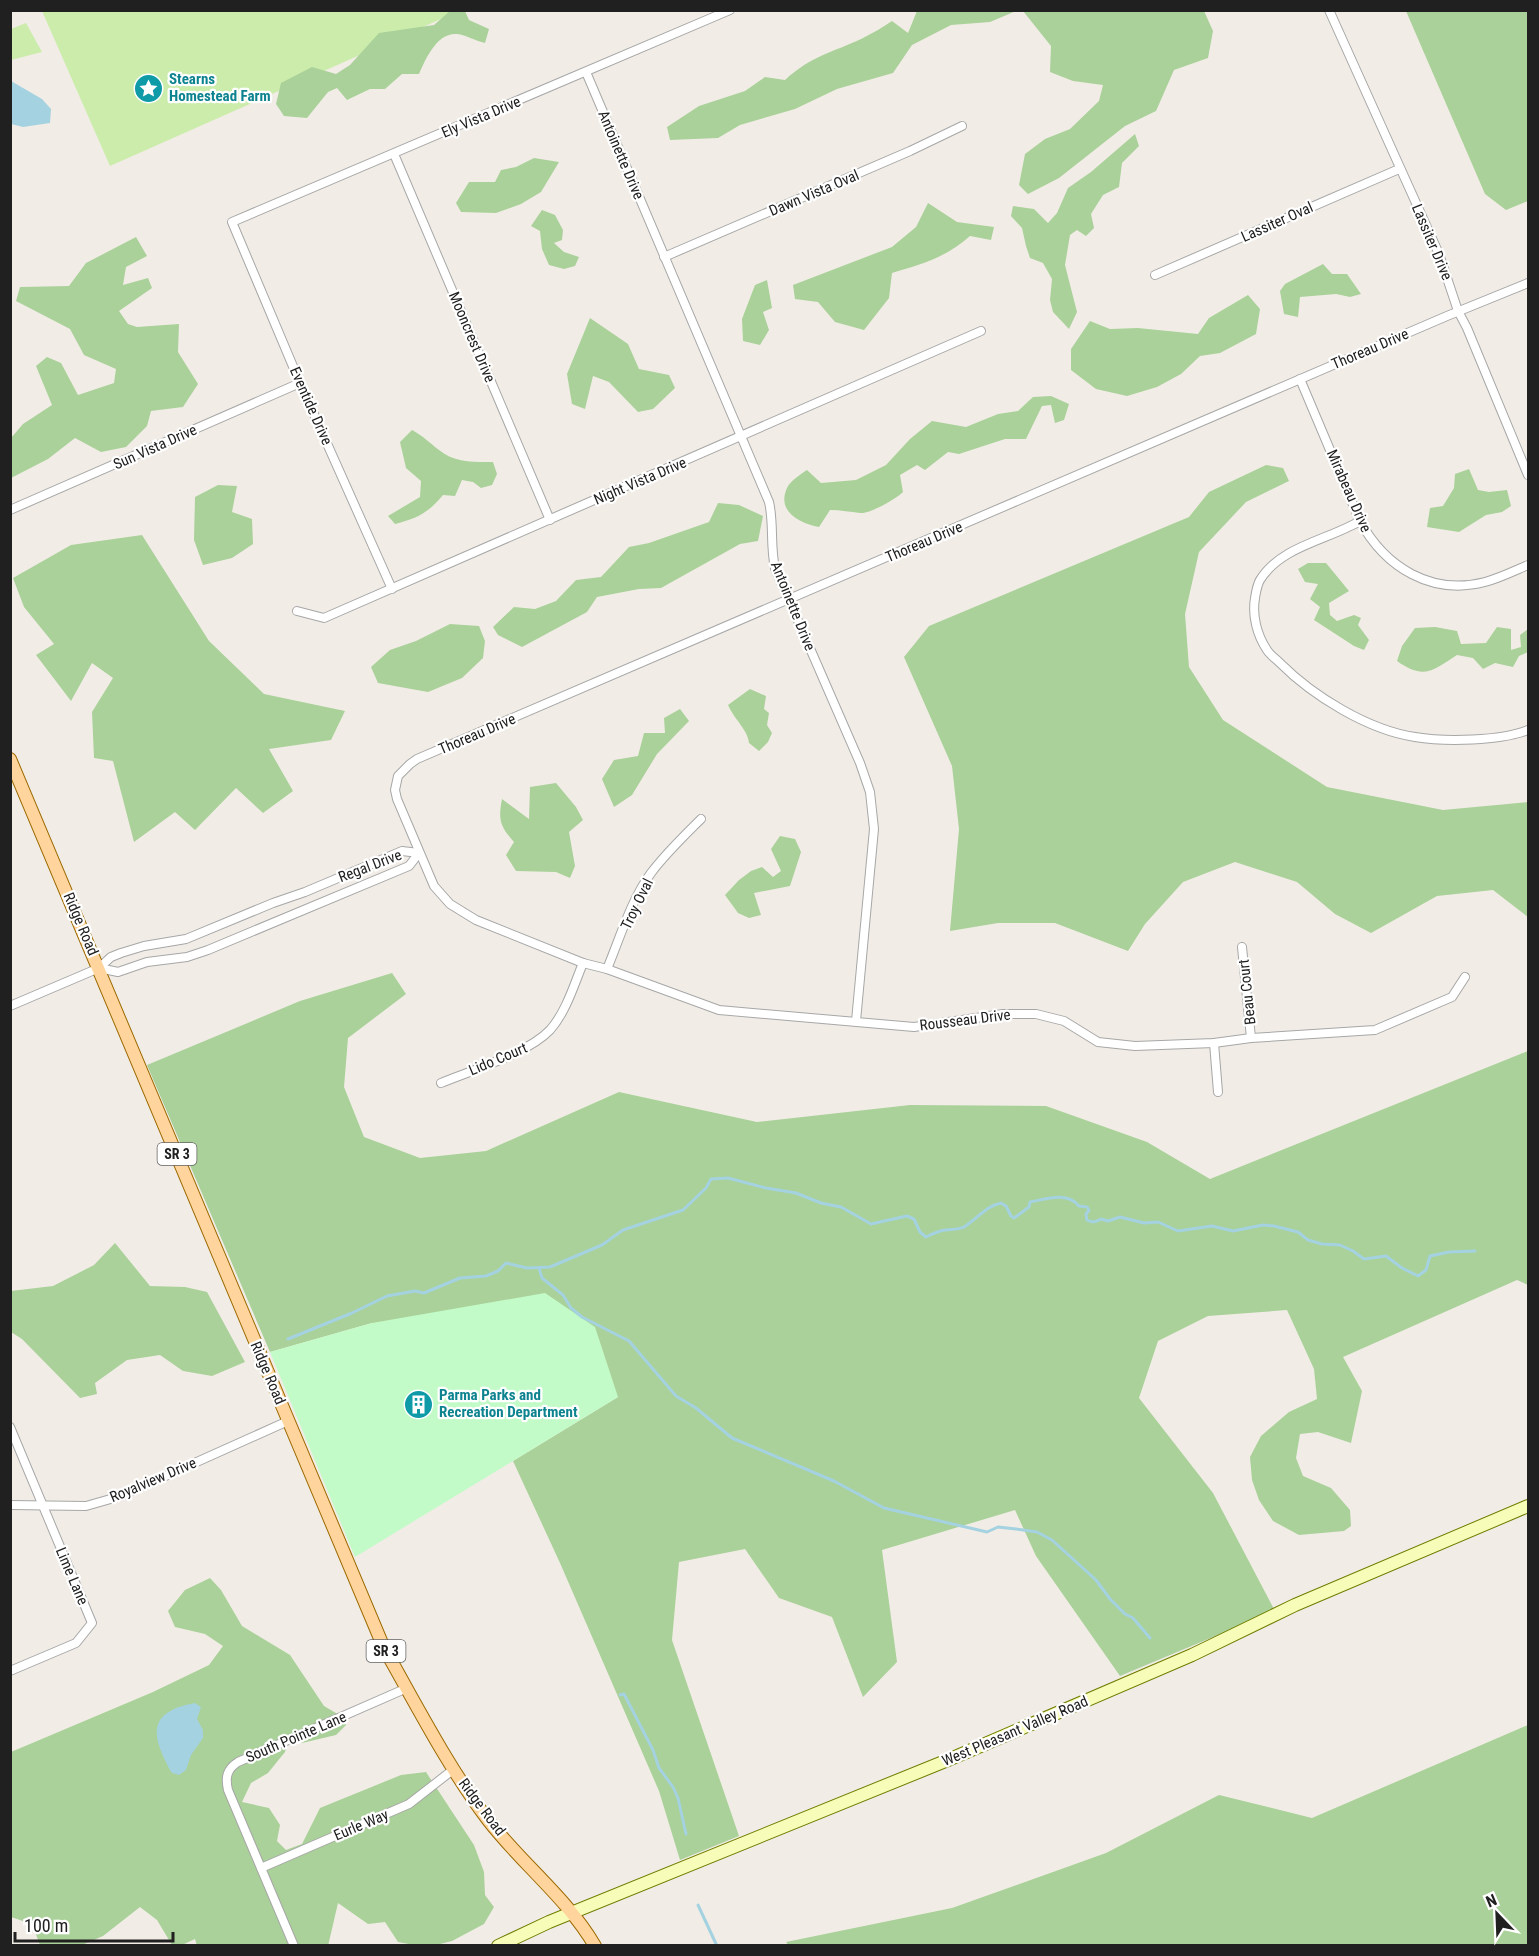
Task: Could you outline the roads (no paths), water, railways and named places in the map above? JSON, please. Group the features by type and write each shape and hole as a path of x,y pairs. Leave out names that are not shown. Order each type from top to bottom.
{"main road":[{"name":"Ridge Road","path":"10,759 384,1648 454,1769 489,1821 573,1913 596,1946"},
{"name":"West Pleasant Valley Road","path":"498,1946 573,1913 948,1760 1201,1651 1340,1586 1528,1506"}],"street":[{"name":"Ely Vista Drive","path":"232,222 730,10"},
{"name":"Lassiter Drive","path":"1329,10 1439,254 1458,311 1528,475"},
{"name":"Antoinette Drive","path":"586,72 769,502 772,513 771,554 775,568 860,763 870,792 874,829 856,1021"},
{"name":"Dawn Vista Oval","path":"664,257 910,151 962,126"},
{"name":"Mooncrest Drive","path":"394,154 550,520"},
{"name":"Lassiter Oval","path":"1155,275 1399,169"},
{"name":"Eventide Drive","path":"232,222 300,383 392,590"},
{"name":"Thoreau Drive","path":"420,853 400,808 395,790 398,776 410,764 1458,311 1528,283"},
{"name":"Night Vista Drive","path":"297,611 324,618 981,332"},
{"name":"Mirabeau Drive","path":"1300,379 1360,520 1369,537 1384,555 1421,579 1455,585 1484,582 1528,565"},
{"name":"Sun Vista Drive","path":"10,510 300,383"},
{"path":"1360,520 1274,563 1258,582 1254,604 1255,623 1267,651 1299,681 1334,705 1393,731 1414,737 1468,739 1518,734 1528,730"},
{"name":"Troy Oval","path":"607,969 636,899 650,874 701,819"},
{"name":"Regal Drive","path":"99,968 111,957 121,953 144,946 186,939 402,851 420,853"},
{"name":"Regal Drive","path":"99,968 118,972 147,962 187,957 409,866 420,853"},
{"name":"Rousseau Drive","path":"420,853 434,886 450,904 476,920 583,963 607,969 719,1010 914,1027 1003,1014 1036,1014 1064,1021 1098,1042 1135,1046 1214,1043 1251,1038 1375,1030 1452,997 1465,977"},
{"path":"235,920 241,935"},
{"name":"Beau Court","path":"1242,947 1251,1038"},
{"name":"Lido Court","path":"441,1083 530,1046 550,1030 567,1003 583,963"},
{"path":"10,1006 99,968"},
{"path":"1214,1043 1218,1092"},
{"name":"Royalview Drive","path":"10,1505 86,1506 121,1496 288,1422"},
{"path":"10,1427 43,1505"},
{"name":"Lime Lane","path":"10,1671 76,1643 92,1623 43,1505"},
{"name":"South Pointe Lane","path":"294,1946 228,1790 227,1773 231,1766 238,1762 407,1689"},
{"name":"Eurle Way","path":"261,1868 410,1804 454,1769"}],"water":[{"path":"11,81 42,99 51,109 50,123 23,127 11,124"},
{"path":"195,1703 201,1707 197,1719 203,1730 203,1738 191,1755 186,1770 179,1775 172,1773 165,1760 157,1737 157,1728 160,1720 168,1713 179,1707"}],"waterway":[{"path":"288,1339 387,1296 415,1291 424,1293 460,1278 486,1276 498,1271 506,1263 527,1268 550,1267 602,1245 623,1230 683,1210 706,1188 711,1179 728,1178 796,1193 821,1203 841,1207 871,1224 907,1216 914,1219 920,1232 926,1237 940,1231 964,1227 986,1210 1001,1203 1006,1206 1014,1218 1029,1207 1030,1202 1062,1197 1074,1201 1079,1206 1087,1207 1089,1210 1086,1214 1087,1220 1093,1222 1120,1217 1144,1223 1158,1222 1178,1231 1212,1226 1233,1231 1263,1225 1274,1226 1298,1232 1308,1240 1340,1245 1364,1259 1386,1256 1418,1276 1426,1270 1430,1256 1449,1252 1475,1251"},
{"path":"539,1268 542,1278 563,1295 571,1308 582,1317 629,1341 676,1396 696,1408 732,1438 834,1481 884,1508 987,1532 998,1527 1037,1532 1052,1540 1096,1580 1110,1599 1125,1614 1133,1618 1150,1638"},
{"path":"620,1695 624,1694 653,1750 659,1768 673,1787 678,1798 686,1834"},
{"path":"698,1905 717,1946"}],"place":[{"name":"Stearns Homestead Farm","path":"148,88"},
{"name":"Parma Parks and Recreation Department","path":"418,1404"}]}
